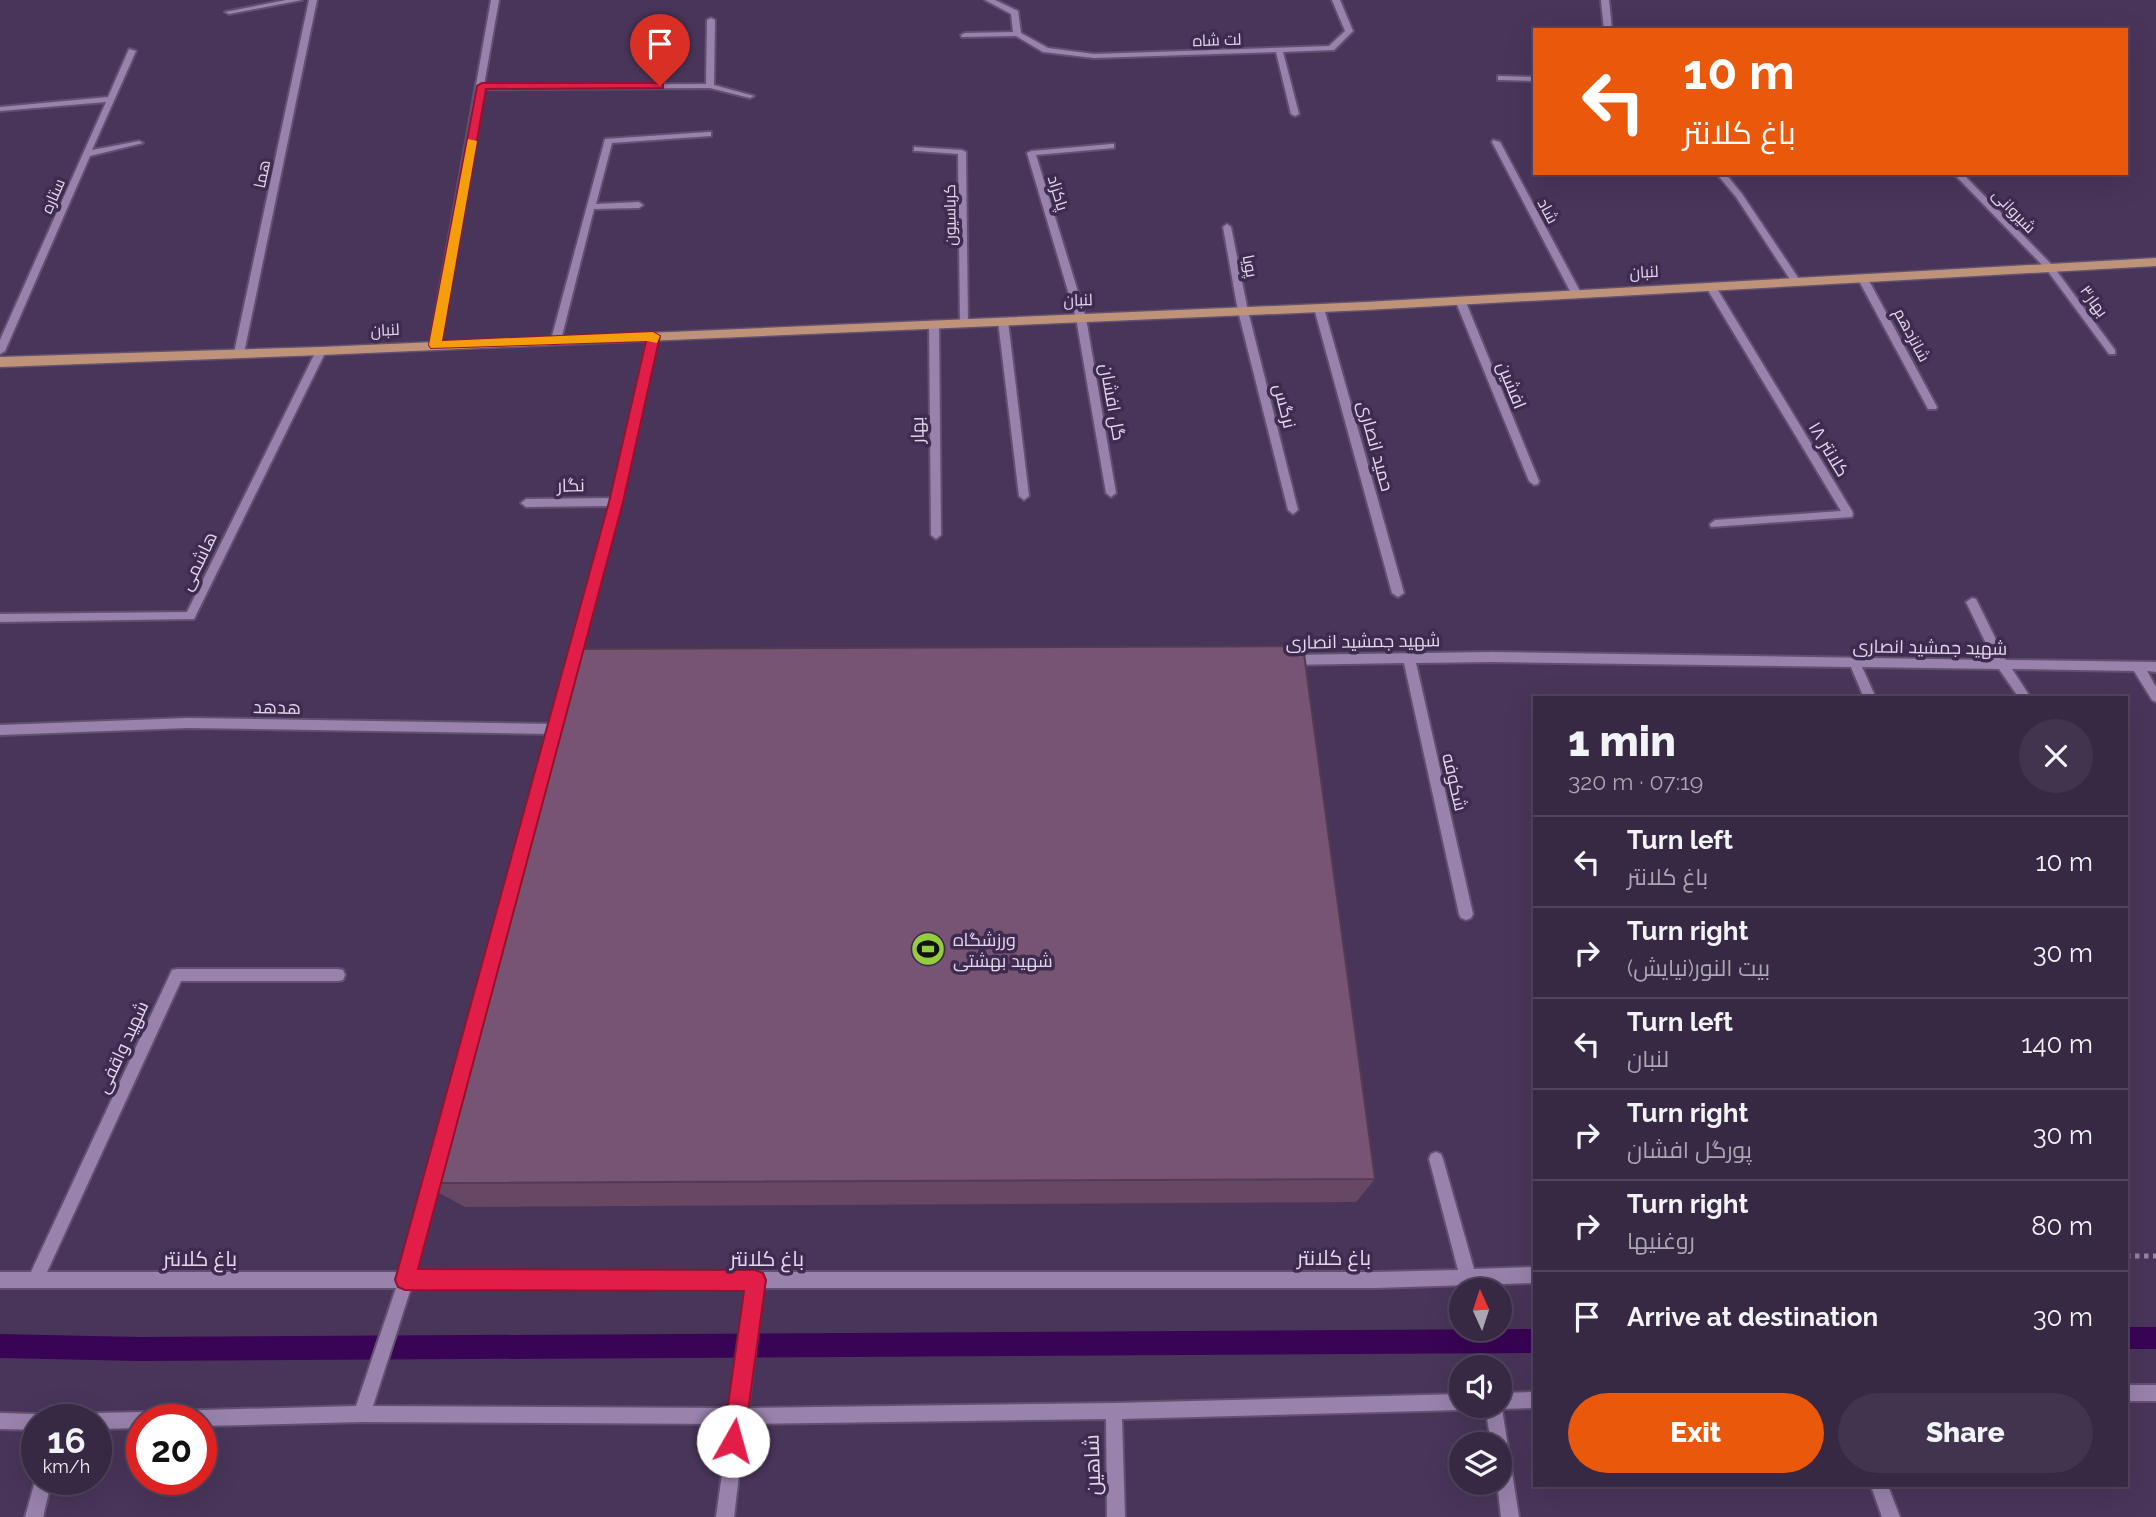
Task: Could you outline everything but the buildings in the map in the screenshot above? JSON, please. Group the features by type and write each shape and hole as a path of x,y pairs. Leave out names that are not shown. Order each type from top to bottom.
{"main road":[{"name":"لنبان","path":"0,362 321,351 1319,308 2156,262"}],"street":[{"path":"229,12 298,0"},
{"name":"هما","path":"239,354 313,0"},
{"path":"435,345 495,0"},
{"path":"989,0 1015,13 1017,34"},
{"name":"لت شاه","path":"1046,50 1094,56 1331,48 1349,31 1336,0"},
{"path":"1605,0 1608,28"},
{"path":"710,86 711,20"},
{"path":"965,35 1017,34 1046,50"},
{"name":"ستاره","path":"0,351 132,51"},
{"path":"1279,51 1295,114"},
{"path":"1501,78 1533,79"},
{"path":"482,86 710,86 750,96"},
{"path":"0,109 111,99"},
{"path":"556,341 608,141 708,134"},
{"name":"شاد","path":"1496,142 1576,293"},
{"path":"87,154 139,143"},
{"name":"پاکزاد","path":"1080,318 1031,153 1111,146"},
{"name":"کرباسیون","path":"917,149 962,152 965,323"},
{"path":"1722,175 1739,196 1796,282"},
{"name":"شیروانی","path":"1959,175 2050,268"},
{"path":"591,207 639,205"},
{"name":"پویا","path":"1227,227 1243,311"},
{"name":"بهار۳","path":"2050,268 2112,352"},
{"name":"شانزدهم","path":"1863,278 1933,407"},
{"name":"کلانتر ۱۸","path":"1711,287 1848,514 1715,524"},
{"name":"افشین","path":"1460,300 1534,481"},
{"name":"حمید انصاری","path":"1319,308 1398,593"},
{"name":"نرگس","path":"1243,311 1293,510"},
{"name":"گل افشان","path":"1080,318 1111,493"},
{"path":"1003,321 1024,496"},
{"name":"بهار","path":"934,324 936,535"},
{"path":"585,670 569,676 616,502 653,336"},
{"name":"هاشمی","path":"0,618 190,616 321,351"},
{"name":"نگار","path":"526,503 616,502"},
{"path":"1972,602 2003,666 2024,696"},
{"name":"شهید جمشید انصاری","path":"1269,660 1409,658 2156,667"},
{"name":"شکوفه","path":"1409,658 1466,914"},
{"path":"1855,664 1869,696"},
{"path":"2137,666 2156,697"},
{"name":"هدهد","path":"0,730 188,723 554,730"},
{"name":"شهید واقفی","path":"35,1281 177,975 338,975"},
{"path":"362,1414 405,1280 438,1159"},
{"path":"1436,1159 1468,1277"},
{"name":"باغ کلانتر","path":"0,1280 1375,1280 1533,1275"},
{"path":"725,1517 755,1280"},
{"path":"2128,1393 2156,1393"},
{"path":"1512,1401 1533,1400"},
{"path":"217,1418 362,1414 736,1416 1114,1411 1449,1402"},
{"name":"شاهین","path":"1114,1411 1116,1517"},
{"path":"0,1421 21,1422"},
{"path":"1880,1487 1891,1517"},
{"path":"34,1517 39,1495"},
{"path":"1507,1495 1510,1517"}],"path":[{"path":"2128,1256 2156,1256"}],"waterway":[{"path":"2128,1338 2156,1338"},
{"path":"0,1346 139,1349 1533,1341"}],"slow traffic":[{"path":"472,141 435,345 653,336 653,340"}],"place":[{"name":"ورزشگاه شهید بهشتی","path":"928,949"}],"route":[{"path":"660,86 482,86 435,345 653,336 616,502 405,1280 755,1280 733,1441"}]}
